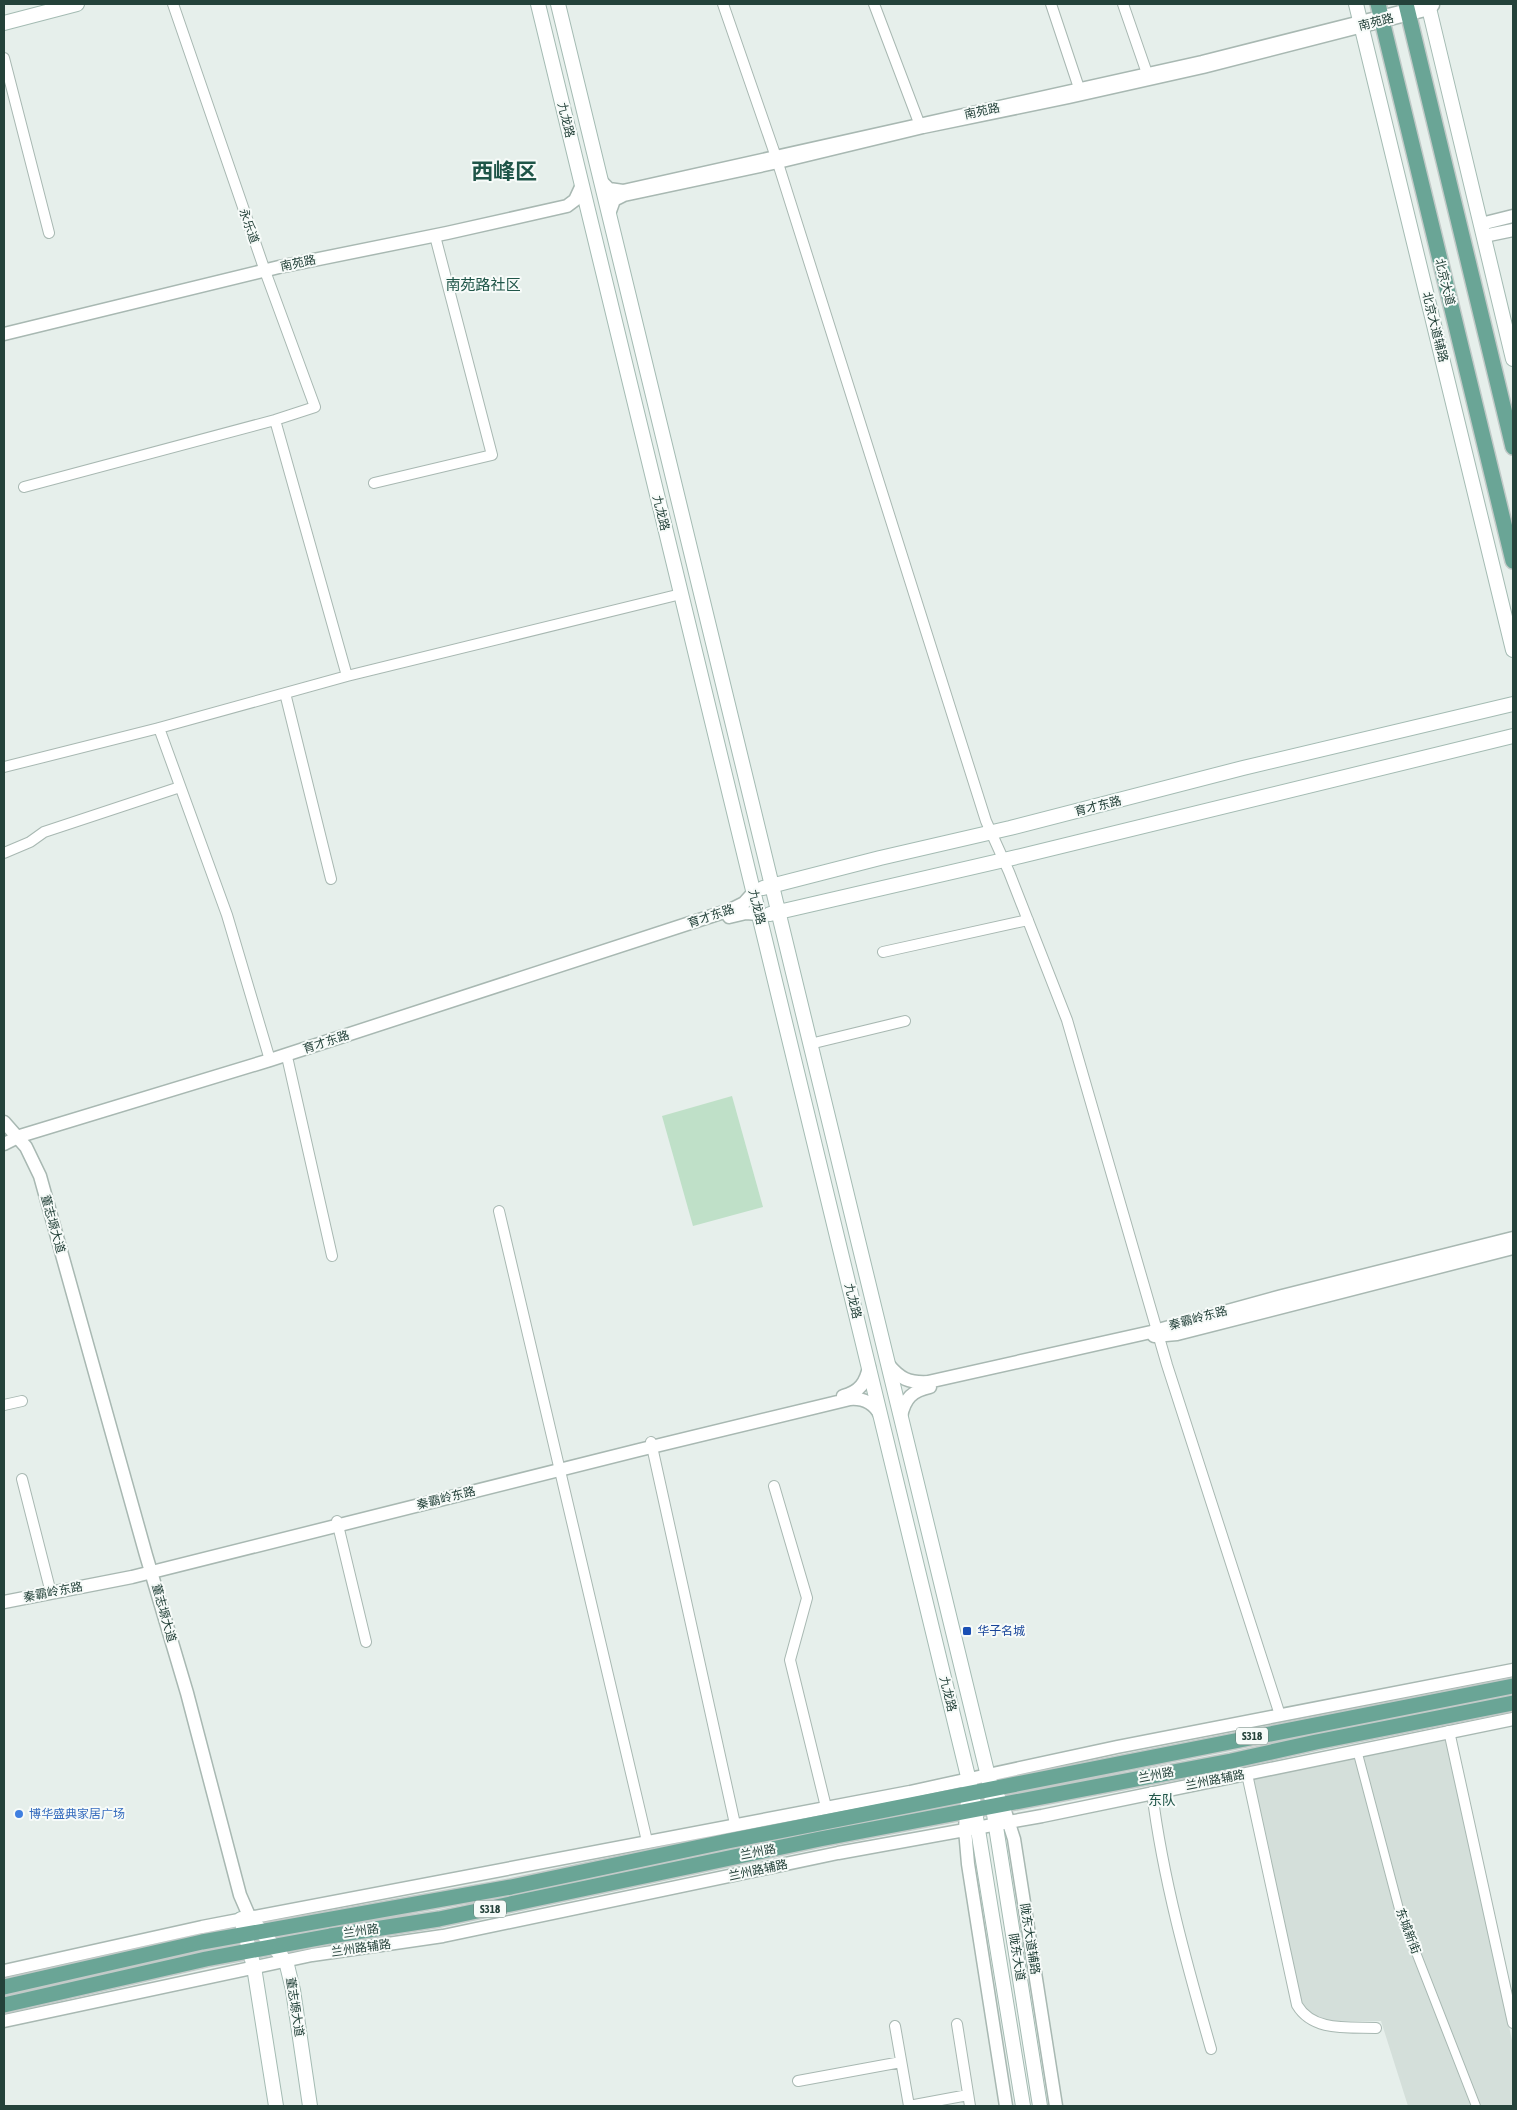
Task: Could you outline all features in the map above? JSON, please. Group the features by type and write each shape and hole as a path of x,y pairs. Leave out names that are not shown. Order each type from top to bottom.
{"main road":[{"path":"4,23 77,4"},
{"name":"九龙路","path":"538,4 881,1417 969,1789 971,1811"},
{"name":"九龙路","path":"558,4 991,1785 999,1806"},
{"name":"北京大道辅路","path":"1356,4 1513,650"},
{"path":"1428,6 1513,359"},
{"path":"1407,9 1513,447"},
{"name":"北京大道","path":"1380,14 1513,561"},
{"name":"育才东路","path":"754,893 771,885 1252,766 1513,704"},
{"name":"育才东路","path":"759,914 778,913 1004,860 1513,736"},
{"name":"兰州路","path":"4,1987 253,1933 456,1897 969,1789 1513,1686"},
{"name":"兰州路","path":"4,2005 274,1946 439,1919 750,1854 1513,1703"},
{"name":"陇东大道","path":"999,1806 1003,1823 1040,2106"},
{"name":"陇东大道","path":"971,1811 972,1828 1022,2106"},
{"name":"董志塬大道","path":"246,1919 253,1933 274,1946 284,1961 293,1990 310,2106"},
{"name":"董志塬大道","path":"253,1933 250,1951 276,2106"}],"street":[{"name":"永乐道","path":"173,4 265,273 315,407 275,420"},
{"path":"723,4 777,160 983,812 1028,920 1066,1020 1157,1333 1280,1715"},
{"path":"874,4 920,126"},
{"path":"1051,4 1081,92"},
{"path":"1123,4 1149,77"},
{"name":"南苑路","path":"609,214 614,200 624,195 920,126 1149,77 1361,24 1380,14 1428,6"},
{"path":"4,58 49,233"},
{"name":"南苑路","path":"601,181 610,188 623,191 777,160"},
{"name":"南苑路","path":"435,238 566,206 578,196 582,185"},
{"name":"南苑路","path":"4,334 265,273 574,209 584,212 590,218"},
{"path":"1482,230 1513,216"},
{"path":"1482,230 1513,230"},
{"path":"374,483 492,455 435,238"},
{"name":"南苑路","path":"4,338 265,273"},
{"path":"24,486 275,420 347,676"},
{"path":"4,767 159,728 347,676 681,594"},
{"path":"285,693 331,879"},
{"path":"159,728 227,915 270,1060"},
{"path":"4,853 30,842 44,832 180,787"},
{"name":"育才东路","path":"4,1150 13,1140 270,1060 730,910 744,903 754,893"},
{"name":"育才东路","path":"13,1140 186,1094 732,916 746,913 759,914"},
{"path":"883,952 1028,920"},
{"path":"810,1044 905,1021"},
{"path":"288,1061 332,1256"},
{"name":"董志塬大道","path":"4,1122 13,1140 33,1158 40,1176 182,1694 246,1919"},
{"path":"500,1211 647,1841"},
{"name":"秦霸岭东路","path":"901,1416 906,1400 918,1390 1157,1333 1282,1296 1513,1238"},
{"name":"秦霸岭东路","path":"888,1364 899,1377 906,1381 928,1382 1157,1333 1178,1334 1513,1248"},
{"name":"秦霸岭东路","path":"4,1602 148,1571 849,1395 863,1384 869,1367"},
{"name":"秦霸岭东路","path":"651,1444 857,1398 866,1401 878,1410 881,1417"},
{"path":"4,1405 22,1402"},
{"path":"651,1444 736,1824"},
{"path":"22,1479 51,1591"},
{"path":"774,1486 807,1598 790,1660 826,1807"},
{"path":"337,1523 366,1642"},
{"name":"秦霸岭东路","path":"4,1597 51,1591"},
{"path":"991,1785 1118,1747 1513,1670"},
{"name":"兰州路辅路","path":"4,2021 338,1950 443,1936 838,1853 1003,1823 1513,1719"},
{"path":"1449,1731 1513,2023"},
{"name":"东城新街","path":"1357,1750 1399,1909 1476,2106"},
{"path":"1247,1774 1297,2005 1303,2014 1323,2026 1376,2028"},
{"path":"4,1971 246,1919 826,1807 969,1789"},
{"path":"1152,1792 1157,1828 1185,1955 1211,2050"},
{"name":"陇东大道辅路","path":"1003,1823 1017,1857 1056,2106"},
{"path":"972,1828 968,1864 1006,2106"},
{"path":"957,2024 970,2106"},
{"path":"895,2026 909,2106 968,2095"},
{"path":"798,2081 901,2062"}],"shaded area":[{"path":"1447,1740 1513,2045 1513,2106 1408,2106 1381,2021 1320,2021 1298,2006 1253,1779"}],"green space":[{"path":"732,1096 763,1207 693,1226 662,1116"}],"place":[{"name":"华子名城","path":"967,1631"},
{"name":"博华盛典家居广场","path":"19,1814"}],"district":[{"name":"西峰区","path":"504,171"},
{"name":"南苑路社区","path":"483,284"},
{"name":"东队","path":"1162,1800"}]}
